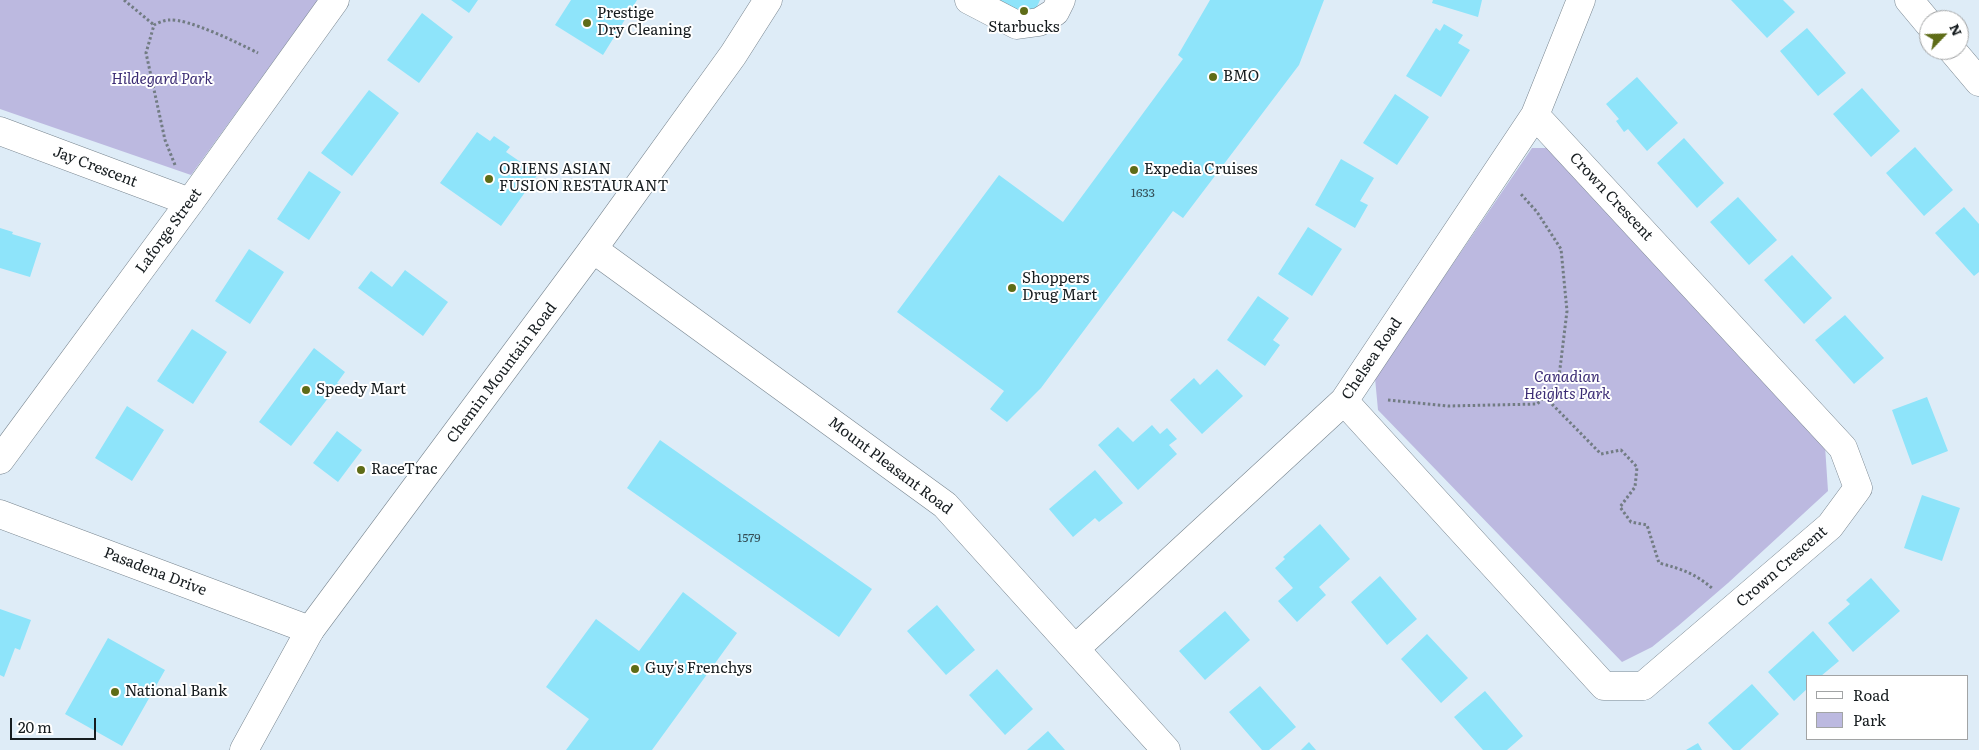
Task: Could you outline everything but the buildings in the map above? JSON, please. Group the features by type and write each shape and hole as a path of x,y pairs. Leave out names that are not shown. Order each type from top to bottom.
{"street":[{"name":"Laforge Street","path":"0,460 190,202 335,0"},
{"name":"Chemin Mountain Road","path":"244,750 310,630 594,249 734,55 768,0"},
{"path":"969,0 1017,25 1039,22 1055,12 1061,0"},
{"name":"Chelsea Road","path":"1075,649 1344,402 1535,115 1581,0"},
{"path":"1909,0 1919,12"},
{"path":"1960,60 1979,82"},
{"name":"Crown Crescent","path":"1344,402 1604,686 1642,686 1830,526 1858,488 1843,448 1535,115"},
{"name":"Jay Crescent","path":"0,132 190,202"},
{"name":"Mount Pleasant Road","path":"594,249 945,505 1166,750"},
{"name":"Pasadena Drive","path":"0,514 310,630"}],"path":[{"path":"124,0 154,25"},
{"path":"154,25 170,19 194,25 223,36 258,53"},
{"path":"154,25 146,53 165,140 175,165"},
{"path":"1388,400 1448,406 1537,404 1558,385 1567,311 1561,249 1537,212 1520,193"},
{"path":"1545,397 1601,454 1621,450 1637,468 1635,487 1620,507 1631,522 1647,525 1659,563 1679,568 1700,577 1713,589 1728,583 1735,607"}],"green space":[{"name":"Hildegard Park","path":"0,0 318,0 191,175 0,109"},
{"name":"Canadian Heights Park","path":"1532,148 1555,148 1825,446 1828,491 1678,626 1652,647 1622,662 1378,410 1375,378"}],"place":[{"name":"Starbucks","path":"1024,11"},
{"name":"Prestige Dry Cleaning","path":"587,23"},
{"name":"BMO","path":"1213,77"},
{"name":"Expedia Cruises","path":"1134,170"},
{"name":"ORIENS ASIAN FUSION RESTAURANT","path":"489,179"},
{"name":"Shoppers Drug Mart","path":"1012,288"},
{"name":"Speedy Mart","path":"306,390"},
{"name":"RaceTrac","path":"361,470"},
{"name":"Guy's Frenchys","path":"635,669"},
{"name":"National Bank","path":"115,692"}]}
